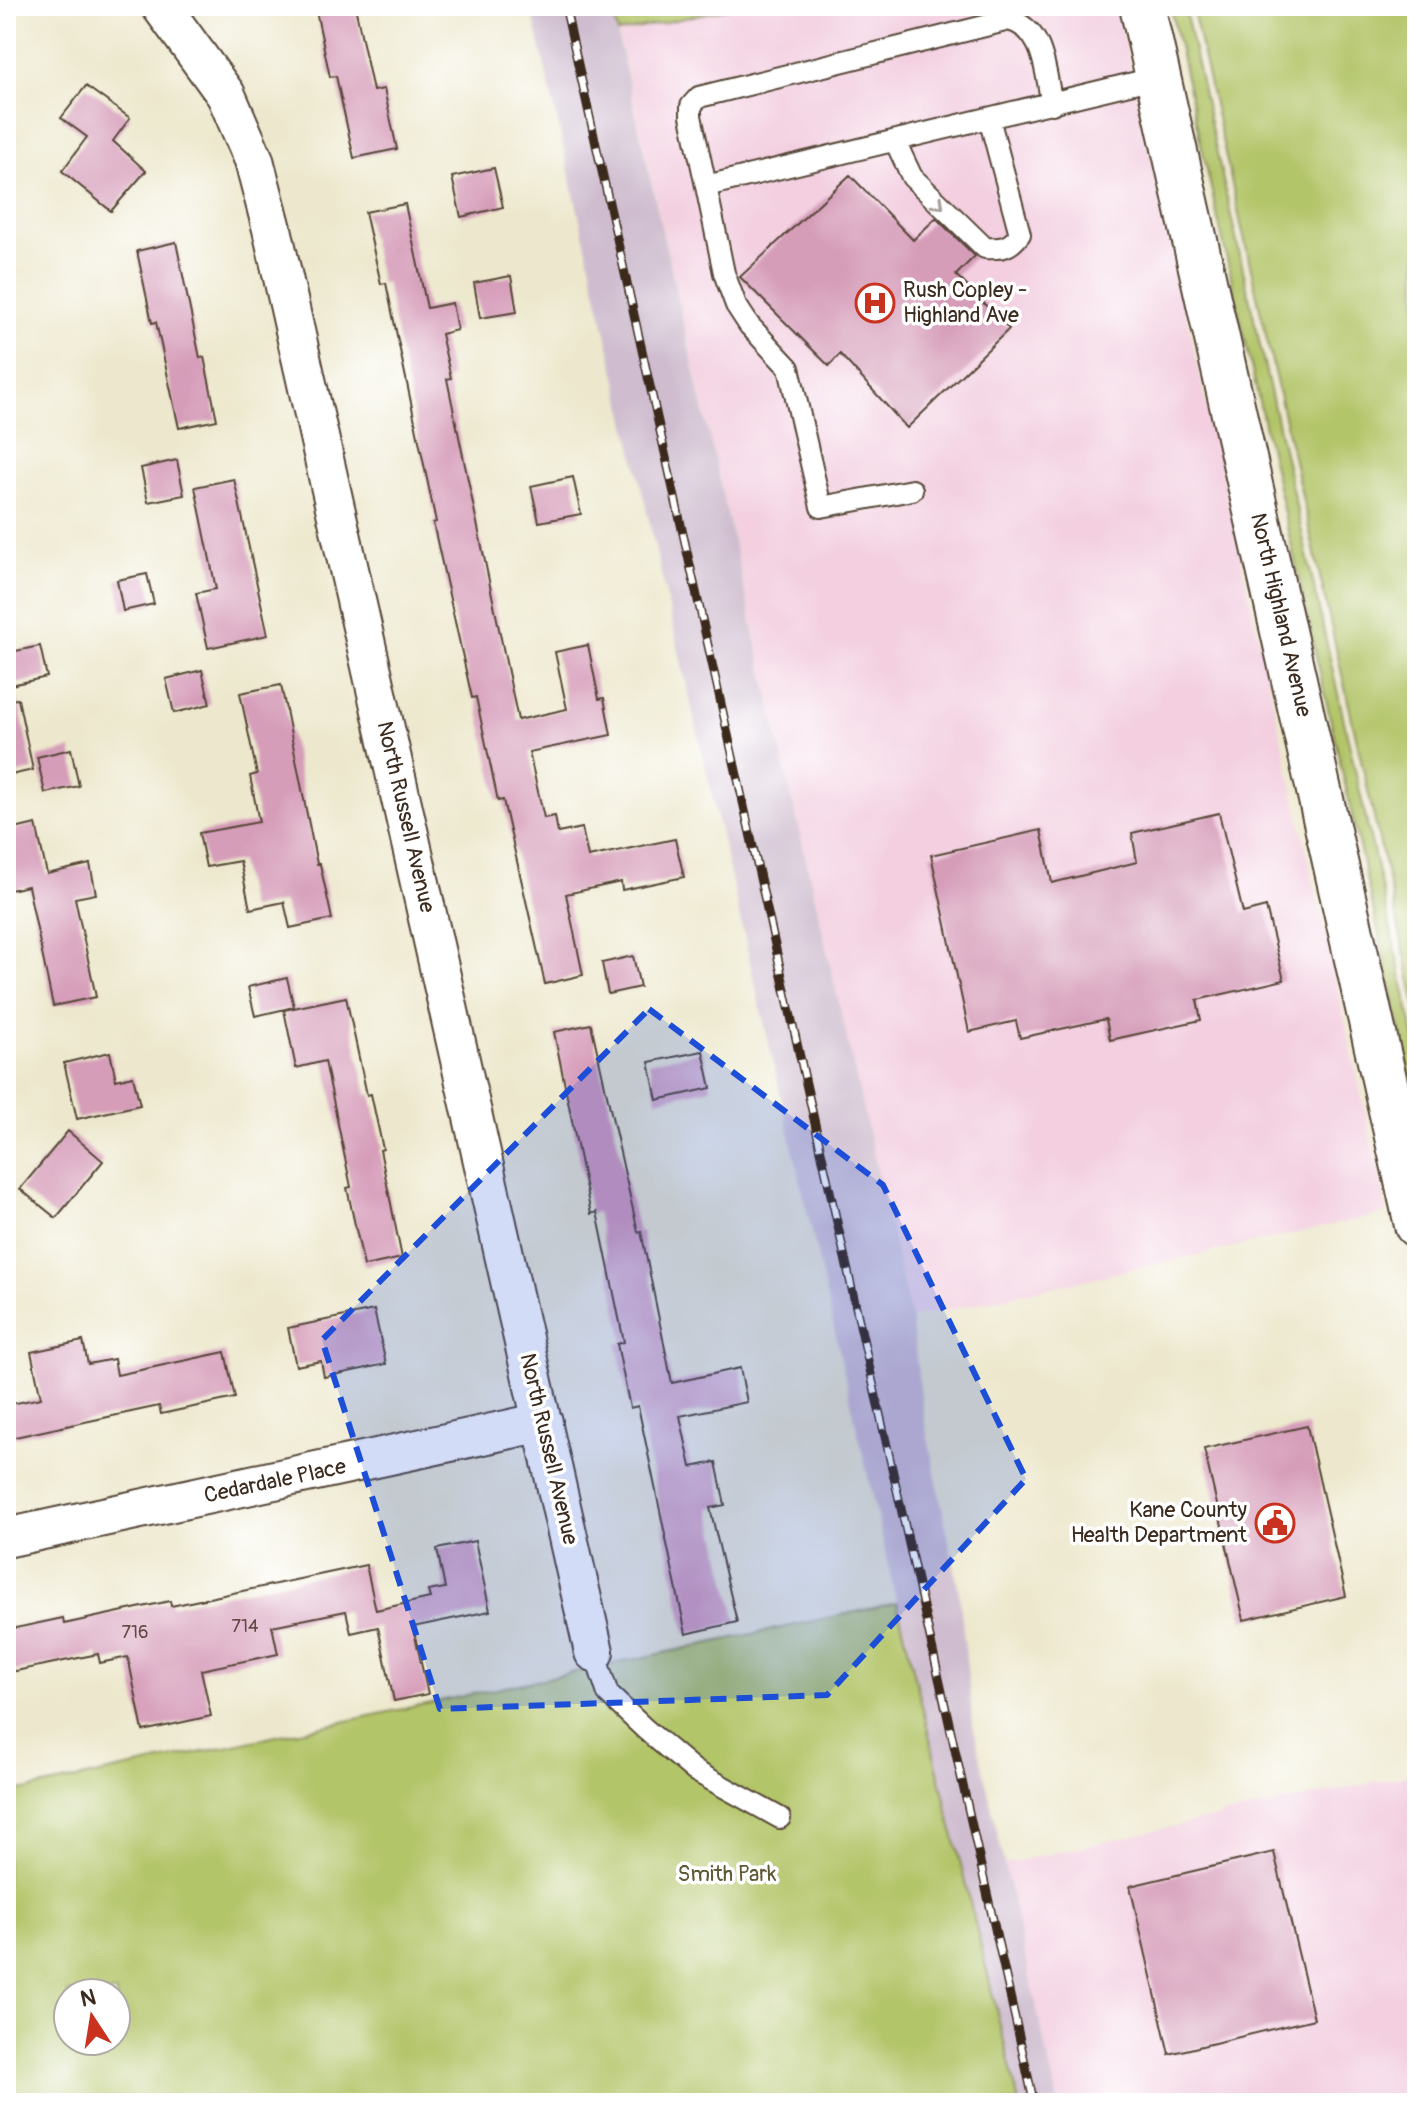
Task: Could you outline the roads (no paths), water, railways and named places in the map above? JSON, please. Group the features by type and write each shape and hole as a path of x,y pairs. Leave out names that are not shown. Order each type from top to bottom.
{"street":[{"name":"North Russell Avenue","path":"161,6 226,95 254,160 594,1652"},
{"name":"North Highland Avenue","path":"1142,6 1417,1225"},
{"name":"Cedardale Place","path":"6,1538 543,1422"}],"lane":[{"path":"912,490 821,507 789,368 749,325 736,305 724,273 691,106 699,97 1009,20 1020,23 1038,41 1052,104"},
{"path":"706,186 1158,77"},
{"path":"895,141 912,177 985,248 1001,249 1013,244 1020,234 989,118"},
{"path":"594,1652 608,1694 645,1729 695,1771 780,1818"}],"railway":[{"path":"565,6 1034,2103"}],"place":[{"name":"Rush Copley - Highland Ave","path":"875,303"},
{"name":"Kane County Health Department","path":"1275,1523"}],"park label":[{"name":"Smith Park","path":"727,1874"}]}
